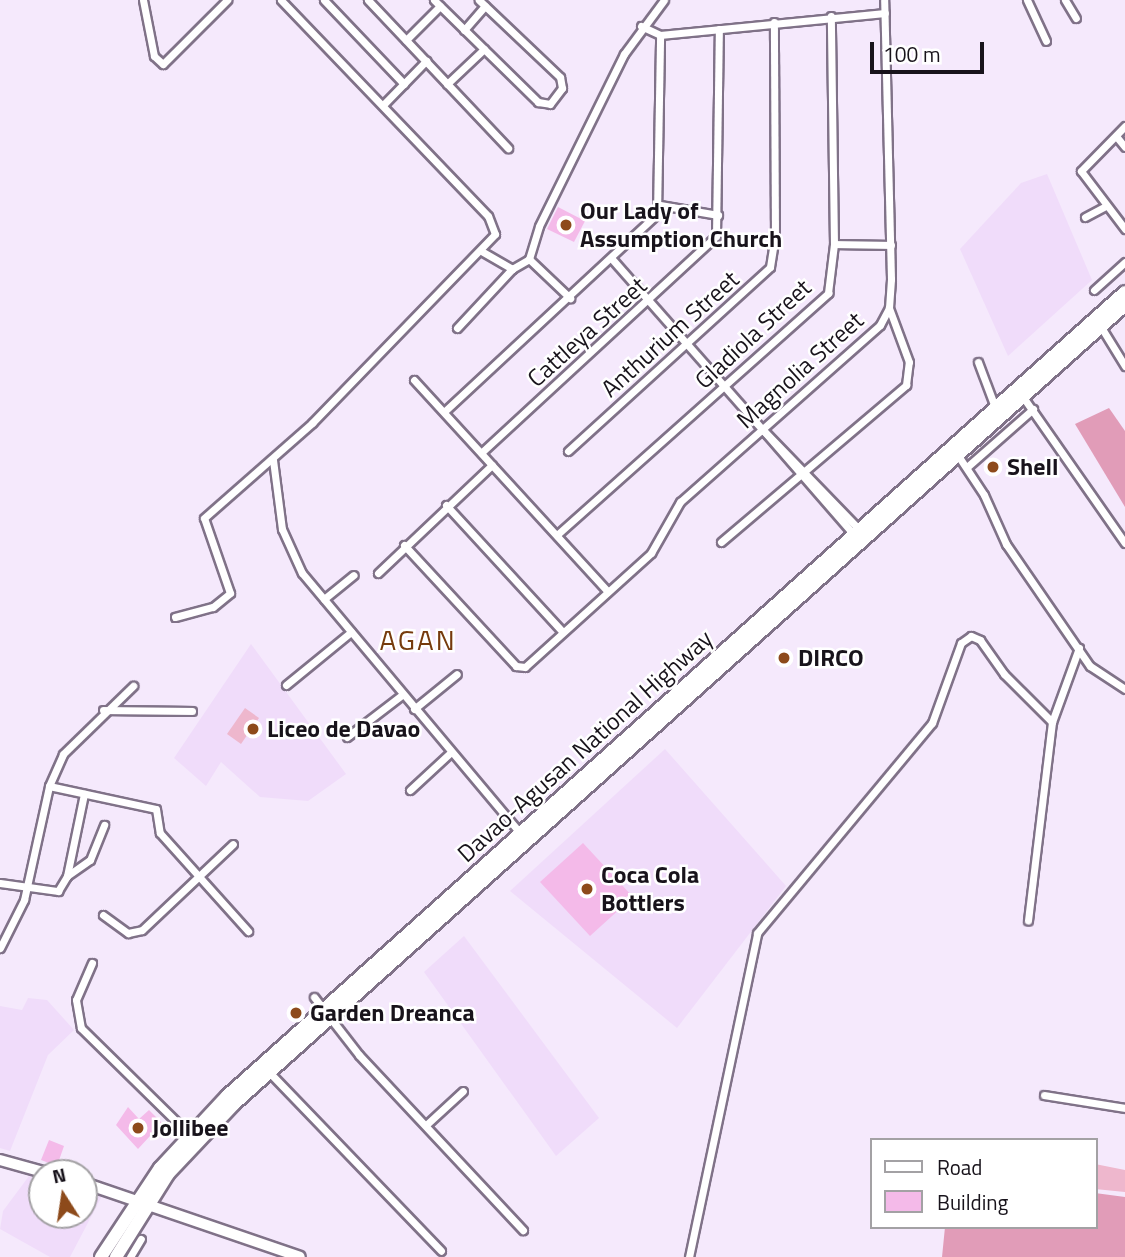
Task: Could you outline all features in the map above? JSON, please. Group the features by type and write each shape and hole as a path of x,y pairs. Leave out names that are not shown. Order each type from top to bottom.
{"highway":[{"name":"Davao-Agusan National Highway","path":"954,451 995,407 1125,292"},
{"name":"Davao-Agusan National Highway","path":"101,1257 189,1134 859,534 954,451 1023,397 1125,305"},
{"name":"Davao-Agusan National Highway","path":"116,1257 141,1202 196,1141 325,1014"}],"main road":[{"path":"0,1160 28,1168"},
{"path":"98,1188 300,1257"}],"street":[{"path":"143,0 154,56 163,64 227,0"},
{"path":"176,617 204,611 228,597 202,523 273,460 483,252 495,234 492,221 281,0"},
{"path":"324,0 404,83"},
{"path":"368,0 508,148"},
{"path":"457,328 512,269 529,259 539,226 641,26 664,0"},
{"name":"Magnolia Street","path":"404,545 516,666 524,667 651,553 680,502 873,332 889,308 891,245 884,0"},
{"path":"1027,0 1046,41"},
{"path":"1065,0 1076,18"},
{"path":"406,40 437,3 464,30 542,104 550,104 562,88 557,74 482,3 464,30"},
{"path":"641,26 660,35 831,16 885,13"},
{"name":"Gladiola Street","path":"559,533 821,302 831,285 834,244 831,16"},
{"name":"Anthurium Street","path":"568,451 763,277 772,260 775,22"},
{"name":"Cattleya Street","path":"482,452 710,245 718,215 719,29"},
{"path":"446,410 651,222 660,205 660,35"},
{"path":"447,84 484,49"},
{"path":"383,105 426,61"},
{"path":"1125,126 1081,171 1125,229"},
{"path":"1116,136 1125,147"},
{"path":"660,205 718,215"},
{"path":"1085,217 1106,206"},
{"path":"1117,219 1125,211"},
{"path":"834,244 891,245"},
{"path":"483,252 512,269"},
{"path":"529,259 570,298"},
{"path":"612,259 859,534"},
{"path":"1094,290 1125,262"},
{"path":"720,542 909,379 909,362 889,308"},
{"path":"1101,327 1125,366"},
{"path":"978,362 995,407"},
{"path":"414,380 446,410 492,465 559,533 608,592"},
{"path":"1023,397 1125,542"},
{"path":"967,467 1033,409"},
{"path":"954,451 967,467 1006,544 1079,648 1101,676 1125,689"},
{"path":"273,460 289,551 402,695 523,836"},
{"path":"378,573 446,505 492,465"},
{"path":"446,505 562,631"},
{"path":"324,599 354,575"},
{"path":"286,685 351,632"},
{"path":"689,1257 752,953 766,919 933,723 967,636 981,640 1004,674 1052,722"},
{"path":"1028,921 1052,722 1079,648"},
{"path":"414,709 457,674"},
{"path":"0,948 26,888 49,786 63,754 103,710 133,686"},
{"path":"347,737 402,695"},
{"path":"103,710 192,711"},
{"path":"410,790 451,752"},
{"path":"49,786 156,809 160,833 196,877 248,930"},
{"path":"0,883 58,891 67,876 85,794"},
{"path":"67,876 85,868 103,825"},
{"path":"103,915 122,931 135,933 233,844"},
{"path":"92,963 76,1000 81,1028 189,1134"},
{"path":"314,997 325,1014 523,1230"},
{"path":"269,1071 441,1251"},
{"path":"426,1125 463,1091"},
{"path":"1044,1095 1125,1108"},
{"path":"130,1257 141,1239"}],"shaded area":[{"path":"1047,174 1092,280 1008,356 960,249 1021,183"},
{"path":"1109,408 1125,431 1125,507 1075,424"},
{"name":"Liceo de Davao","path":"251,644 346,774 308,801 260,797 221,762 206,786 174,758"},
{"path":"245,708 259,718 241,744 227,734"},
{"path":"665,749 786,886 677,1028 510,891"},
{"path":"464,936 599,1118 556,1156 424,972"},
{"path":"28,998 47,1000 74,1030 48,1055 10,1151 0,1148 0,1006 22,1010"},
{"path":"1097,1164 1125,1170 1125,1192 1097,1189"},
{"path":"28,1177 28,1229 85,1229 70,1257 50,1257 0,1229 3,1211"},
{"path":"1097,1193 1125,1197 1125,1257 942,1257 945,1229 1097,1229"}],"building":[{"name":"Our Lady of Assumption Church","path":"558,207 585,221 574,242 547,229"},
{"name":"Coca Cola Bottlers","path":"583,843 633,897 590,936 540,882"},
{"name":"Jollibee","path":"128,1107 139,1119 149,1110 162,1123 138,1149 116,1125"},
{"path":"49,1140 64,1146 59,1159 41,1159"}],"place":[{"name":"Our Lady of Assumption Church","path":"566,225"},
{"name":"Shell","path":"993,467"},
{"name":"DIRCO","path":"784,658"},
{"name":"Liceo de Davao","path":"253,729"},
{"name":"Coca Cola Bottlers","path":"587,889"},
{"name":"Garden Dreanca","path":"296,1013"},
{"name":"Jollibee","path":"138,1128"}],"district":[{"name":"AGAN","path":"418,640"}]}
